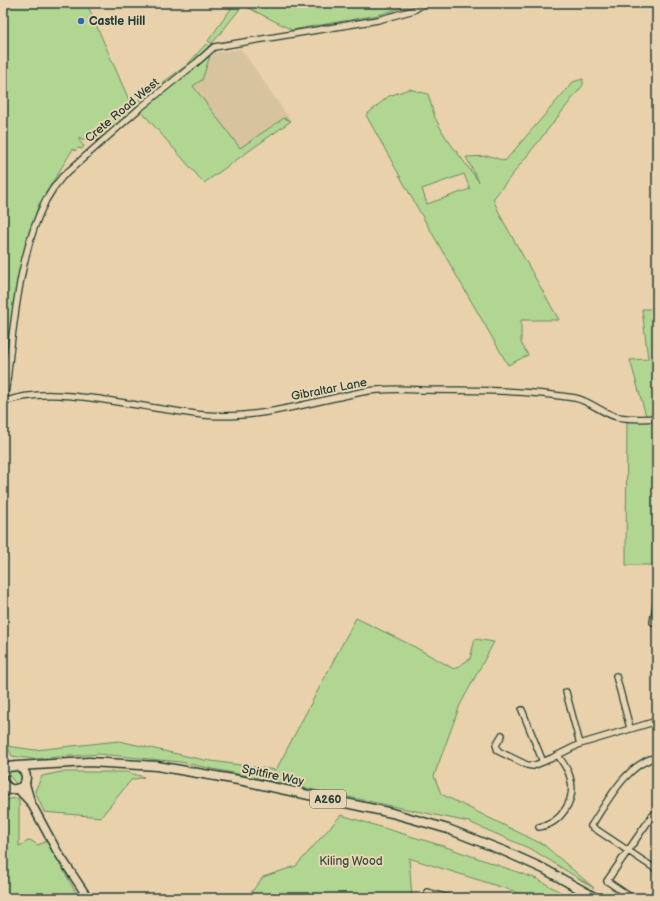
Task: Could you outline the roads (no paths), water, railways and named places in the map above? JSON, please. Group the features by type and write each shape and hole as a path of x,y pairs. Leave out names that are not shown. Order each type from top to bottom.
{"main road":[{"name":"A260","path":"3,762 14,766"},
{"name":"Spitfire Way","path":"14,766 89,762 157,766 244,781 392,813 448,829 504,851 544,869 596,898"},
{"name":"Spitfire Way","path":"8,788 26,780 34,770 46,765"},
{"path":"3,773 5,769 14,766 24,770 26,780"}],"street":[{"name":"Crete Road West","path":"3,403 18,298 28,252 36,222 43,206 52,190 62,177 140,108 191,68 214,47 378,20 414,10 425,3"},
{"name":"Gibraltar Lane","path":"3,403 15,398 37,395 75,396 205,415 228,415 275,411 364,392 420,390 529,393 576,398 588,402 600,410 617,417 657,418"},
{"path":"657,600 653,622 657,622"},
{"path":"616,676 630,728"},
{"path":"566,692 580,744"},
{"path":"522,710 543,762"},
{"path":"502,735 496,745 499,752 529,766 543,762 580,744 657,721"},
{"path":"539,827 548,826 558,818 566,809 570,799 572,788 571,780 558,755"},
{"path":"657,757 646,761 633,769 617,788 591,826 657,870"},
{"path":"26,780 31,803 57,851 88,898"},
{"path":"8,788 31,803"},
{"path":"632,898 607,882 652,816 657,812"},
{"path":"427,892 436,896 449,898"}],"place":[{"name":"Castle Hill","path":"81,21"}],"park label":[{"name":"Kiling Wood","path":"351,861"}]}
